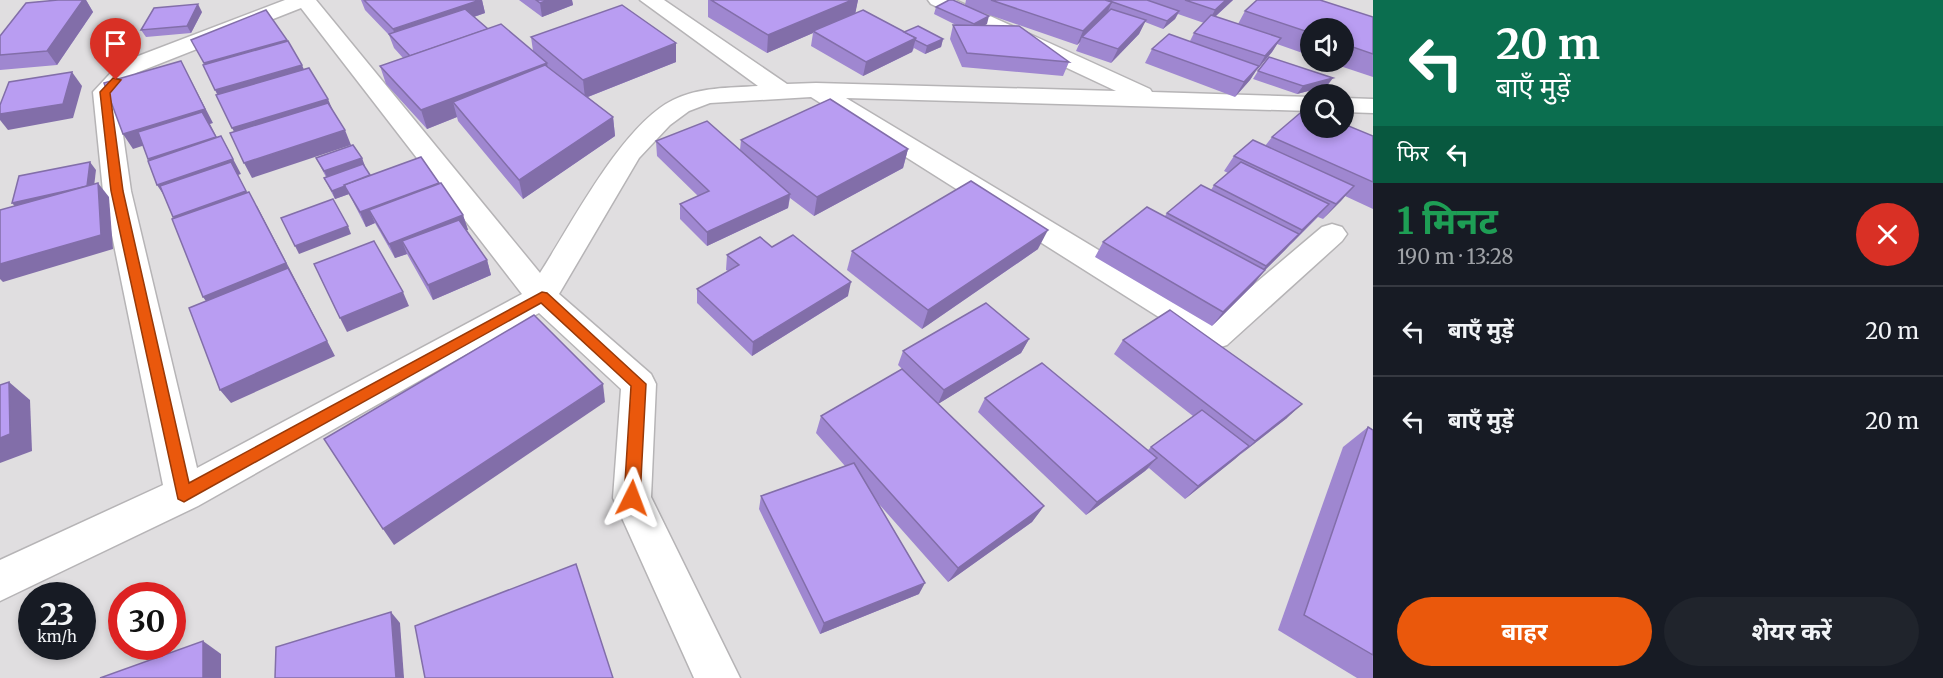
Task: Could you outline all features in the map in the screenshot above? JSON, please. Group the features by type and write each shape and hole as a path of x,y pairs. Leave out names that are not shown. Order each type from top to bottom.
{"street":[{"path":"184,494 105,194 105,92 128,68 304,0 542,297 639,384 632,498 717,678"},
{"path":"650,0 779,90"},
{"path":"938,0 1154,100"},
{"path":"0,581 184,494 542,297 628,154 661,120 680,106 707,96 779,90 816,90 1300,104"},
{"path":"816,90 1215,336 1332,234"},
{"path":"1354,105 1373,106"}],"building":[{"path":"83,0 47,51 0,55 0,36 26,3"},
{"path":"364,0 480,0 393,29"},
{"path":"711,0 852,0 768,35"},
{"path":"949,0 989,16 974,24 936,7"},
{"path":"991,0 1105,0 1112,2 1083,31"},
{"path":"1107,0 1147,0 1179,11 1167,21"},
{"path":"1185,0 1226,0 1215,10"},
{"path":"1257,0 1320,0 1373,17 1373,54 1354,47 1354,18 1300,18 1300,29 1245,11"},
{"path":"198,4 187,26 141,30 154,8"},
{"path":"622,5 676,43 583,80 531,37"},
{"path":"465,9 488,29 410,56 389,34"},
{"path":"1111,9 1146,20 1118,49 1082,37"},
{"path":"266,10 287,40 204,63 191,40"},
{"path":"863,10 916,38 866,62 813,31"},
{"path":"1211,15 1281,38 1265,56 1194,33"},
{"path":"501,24 547,63 421,110 380,66"},
{"path":"953,25 1019,26 1069,62 967,53"},
{"path":"918,26 943,39 927,46 904,32"},
{"path":"1169,34 1259,66 1244,82 1152,49"},
{"path":"288,41 302,65 215,90 203,65"},
{"path":"1269,57 1300,67 1300,72 1315,72 1333,78 1300,85 1258,71"},
{"path":"181,61 205,109 123,134 104,83"},
{"path":"545,65 613,117 519,180 453,102"},
{"path":"309,68 328,99 232,128 216,95"},
{"path":"72,72 63,104 0,114 0,105 9,82"},
{"path":"830,99 908,149 817,197 741,140"},
{"path":"328,103 345,130 244,163 230,133"},
{"path":"202,112 216,137 148,159 138,132"},
{"path":"1300,113 1300,138 1354,138 1354,128 1373,136 1373,182 1272,137"},
{"path":"707,121 790,194 707,232 680,204 709,191 656,141"},
{"path":"221,136 233,159 157,185 148,161"},
{"path":"1253,140 1354,186 1336,204 1234,156"},
{"path":"353,145 362,158 324,171 316,158"},
{"path":"421,157 439,183 360,212 344,185"},
{"path":"90,162 87,186 12,203 19,176"},
{"path":"231,162 246,191 173,217 160,186"},
{"path":"1241,162 1329,204 1302,230 1214,185"},
{"path":"363,164 370,175 332,191 324,178"},
{"path":"971,181 1048,230 928,310 852,251"},
{"path":"98,183 101,235 0,264 0,210"},
{"path":"441,183 463,215 389,244 369,210"},
{"path":"1201,185 1299,234 1266,266 1167,213"},
{"path":"249,192 286,263 203,297 172,219"},
{"path":"333,199 348,226 295,246 281,218"},
{"path":"1147,207 1265,270 1223,312 1103,242"},
{"path":"459,220 487,260 428,285 402,241"},
{"path":"793,235 851,282 753,342 697,289 739,265 727,255 760,237 772,247"},
{"path":"374,241 403,292 340,318 314,264"},
{"path":"288,268 327,341 220,390 189,308"},
{"path":"986,303 1029,339 944,390 903,351"},
{"path":"1170,310 1302,404 1255,441 1123,340"},
{"path":"534,315 603,384 383,529 324,439"},
{"path":"1042,363 1157,458 1097,502 985,398"},
{"path":"902,369 1044,506 958,568 821,416"},
{"path":"9,382 10,434 0,438 0,385"},
{"path":"1202,410 1249,446 1198,486 1151,447"},
{"path":"1368,427 1373,430 1373,655 1304,615"},
{"path":"854,463 925,583 824,623 761,496"},
{"path":"576,564 613,678 425,678 415,626"},
{"path":"391,612 396,678 275,678 276,647"},
{"path":"203,641 203,678 100,678 150,660 186,660 186,647"}],"route":[{"path":"116,80 105,92 117,191 184,494 542,297 639,384 632,498"}]}
